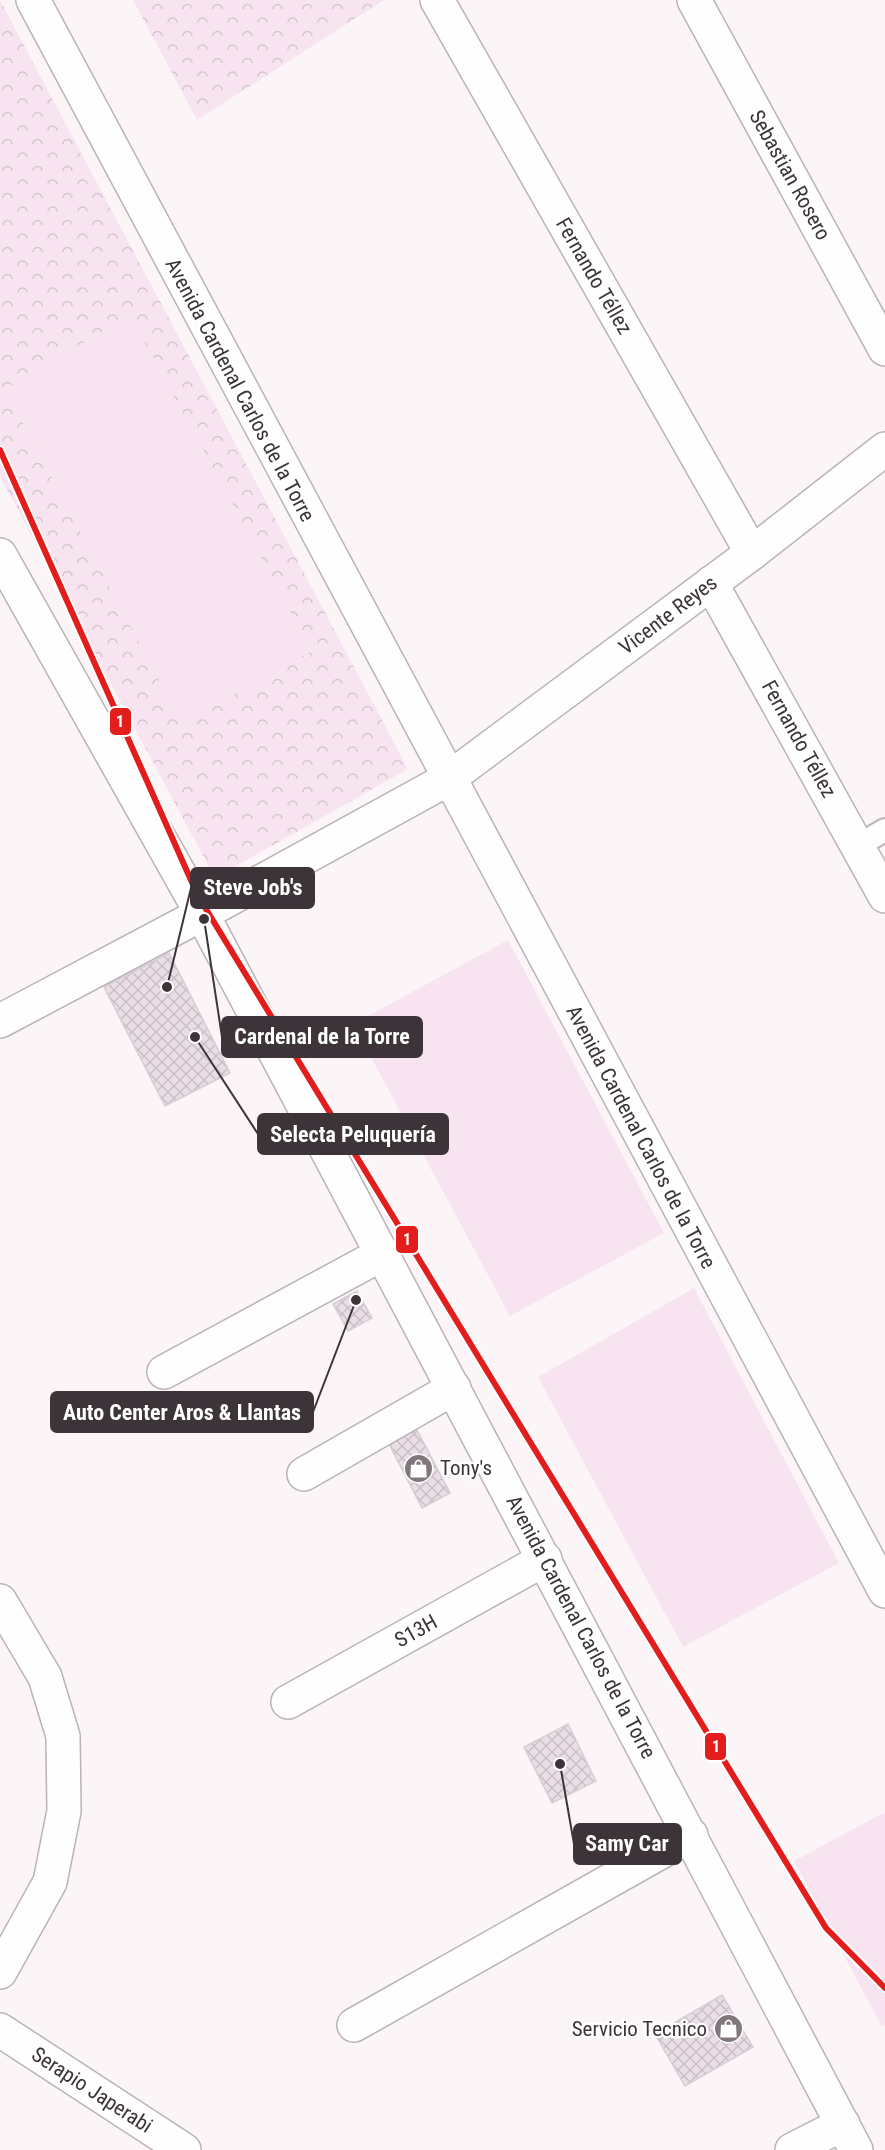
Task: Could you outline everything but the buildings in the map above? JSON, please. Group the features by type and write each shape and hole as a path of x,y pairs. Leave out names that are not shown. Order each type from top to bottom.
{"street":[{"name":"Avenida Cardenal Carlos de la Torre","path":"33,0 448,779 885,1591"},
{"name":"Fernando Téllez","path":"437,0 752,553"},
{"name":"Sebastian Rosero","path":"694,0 885,349"},
{"name":"Vicente Reyes","path":"448,779 752,553 885,449"},
{"name":"Avenida Cardenal Carlos de la Torre","path":"0,555 202,914 850,2137"},
{"name":"Fernando Téllez","path":"711,583 872,838 885,896"},
{"path":"0,1021 202,914 448,779"},
{"path":"164,1372 382,1254"},
{"path":"304,1474 454,1388"},
{"name":"S13H","path":"288,1702 545,1559"},
{"path":"0,1602 45,1677 63,1736 64,1811 50,1882 0,1972"},
{"path":"354,2025 690,1834"},
{"name":"Serapio Japerabi","path":"0,2031 184,2150"},
{"path":"792,2150 850,2137"}],"green space":[{"path":"0,0 408,769 215,878 0,477"},
{"path":"133,0 384,0 197,120"},
{"path":"130,315 312,651 182,724 5,389"},
{"path":"508,940 664,1233 510,1316 353,1024"},
{"path":"694,1288 839,1563 683,1647 538,1377"},
{"path":"885,1812 885,2025 882,2027 794,1861"}],"transit line":[{"name":"1","path":"0,450 198,896 826,1928 885,1988"}],"place":[{"name":"Cardenal de la Torre","path":"204,919"},
{"name":"Steve Job's","path":"167,987"},
{"name":"Selecta Peluquería","path":"195,1037"},
{"name":"Auto Center Aros & Llantas","path":"356,1300"},
{"name":"Tony's","path":"419,1468"},
{"name":"Samy Car","path":"560,1764"},
{"name":"Servicio Tecnico","path":"728,2029"}]}
